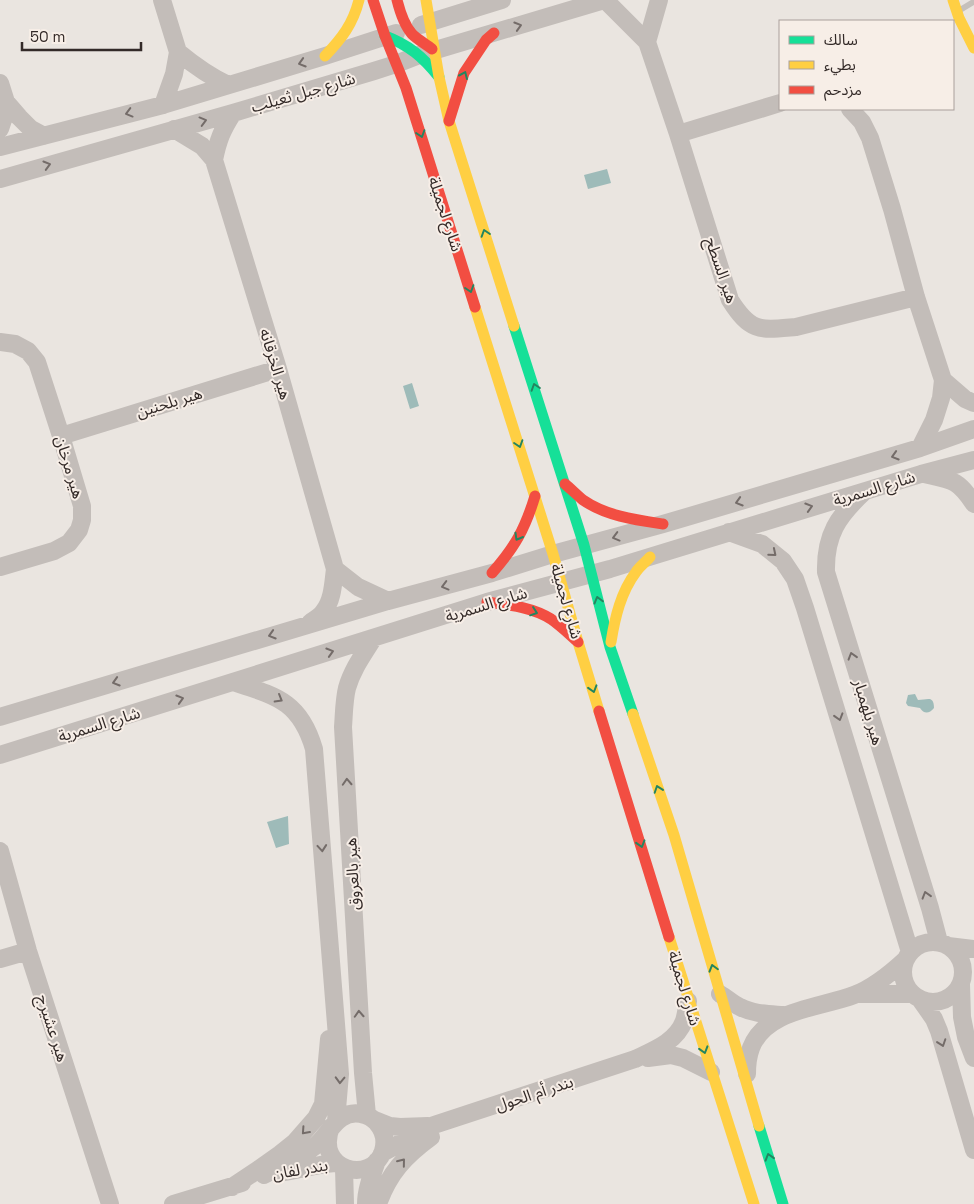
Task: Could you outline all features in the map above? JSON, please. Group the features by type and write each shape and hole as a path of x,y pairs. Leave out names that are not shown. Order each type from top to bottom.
{"street":[{"path":"162,0 178,52 174,74 163,104"},
{"path":"325,56 352,23 359,0"},
{"name":"شارع لجميلة","path":"373,0 406,88 554,554 578,642 710,1072 754,1204"},
{"path":"397,0 408,29 418,39 427,53"},
{"name":"شارع لجميلة","path":"426,0 430,22 427,53 439,77 449,121 566,484 610,647 674,835 784,1204"},
{"name":"شارع جبل ثعيلب","path":"0,147 228,85 502,0"},
{"name":"شارع جبل ثعيلب","path":"0,179 396,64 604,0"},
{"name":"هير السطح","path":"604,0 647,42 730,300 740,316 752,325 761,328 796,327 916,298"},
{"path":"647,42 659,0"},
{"path":"951,0 974,48"},
{"path":"959,18 961,0"},
{"path":"449,121 464,73 486,40 494,33"},
{"path":"385,36 427,53"},
{"path":"178,52 196,68 228,85"},
{"path":"0,83 6,102 31,129 44,136"},
{"path":"0,129 6,102"},
{"path":"678,134 779,103"},
{"path":"851,110 862,122 870,138 892,208 916,298 943,380 941,398 934,420 920,448"},
{"path":"214,160 217,143 223,128 233,112"},
{"name":"هير الخرقانه","path":"174,129 202,146 214,160 278,369 335,569 328,603 323,613 309,624"},
{"name":"هير مرخان","path":"0,342 15,344 28,352 37,362 62,436 82,506 82,520 79,530 69,543 54,551 0,567"},
{"name":"هير بلحنين","path":"62,436 278,369"},
{"path":"943,380 965,400 974,403"},
{"name":"شارع السمرية","path":"2,715 388,601 663,524 920,448 974,428"},
{"name":"شارع السمرية","path":"7,753 487,602 650,557 866,490 974,460"},
{"path":"921,474 949,480 960,485 974,504"},
{"path":"566,484 582,499 601,510 625,518 663,524"},
{"name":"هير بلهمبار","path":"866,490 848,507 835,526 826,559 826,572 930,908 943,944"},
{"path":"492,573 520,534 535,496"},
{"name":"هير بلهمبار","path":"729,532 762,544 782,561 795,579 808,617 908,956"},
{"path":"610,647 620,601 634,574 650,557"},
{"path":"335,569 358,587 388,601"},
{"path":"487,602 517,606 542,614 578,642"},
{"name":"هير بالعروق","path":"371,1118 362,1073 344,706 346,690 351,675 373,639"},
{"name":"هير بالعروق","path":"233,682 280,699 290,707 309,732 314,749 340,1074 334,1124"},
{"path":"0,768 7,753"},
{"name":"هير عشيرج","path":"0,851 28,951 110,1204"},
{"path":"747,1085 748,1060 756,1038 766,1027 783,1016 856,994 882,979 916,947 923,943 931,942 974,949"},
{"path":"943,944 955,951 960,958 966,976 962,1017 974,1058"},
{"path":"0,959 28,951"},
{"path":"908,956 903,970 903,979 907,987 934,1019 974,1150"},
{"path":"856,994 917,997 928,1002 936,1002 944,1000 957,991 966,976"},
{"path":"720,994 748,1011 783,1016"},
{"name":"بندر أم الحول","path":"380,1157 434,1125 635,1060 664,1045 675,1036 684,1021 688,1000"},
{"name":"هير بالعروق","path":"232,1187 295,1142 316,1118 323,1104 330,1038 337,1020"},
{"name":"بندر أم الحول","path":"635,1060 671,1055 683,1058 710,1072"},
{"path":"378,1204 388,1182 408,1155 436,1133 473,1112"},
{"path":"366,1204 369,1184 380,1157 385,1144 381,1127 371,1118 356,1113 346,1115 334,1124 328,1136 328,1146 330,1155 340,1165 353,1170 362,1170 380,1157"},
{"name":"بندر أم الحول","path":"371,1118 390,1126 434,1125"},
{"name":"بندر لفان","path":"173,1204 232,1187 264,1175 315,1146 334,1124"},
{"name":"بندر لفان","path":"264,1175 321,1164 340,1165"},
{"path":"340,1165 346,1204"}],"water":[{"path":"607,169 611,183 588,189 584,175"},
{"path":"412,383 419,406 410,409 403,386"},
{"path":"915,694 918,700 927,699 933,701 934,708 927,712 920,708 908,706 906,703 908,695"},
{"path":"288,816 289,844 276,848 267,822"}],"tunnel":[{"path":"971,0 974,5"}],"traffic: fast":[{"path":"385,36 415,52 439,77"},
{"path":"514,326 584,545 610,647 633,714"},
{"path":"759,1126 783,1204"}],"traffic: slow":[{"path":"325,56 346,30 354,16 359,0"},
{"path":"426,0 439,77 449,121 514,326"},
{"path":"953,0 959,18 974,48"},
{"path":"475,307 553,554 599,711"},
{"path":"611,642 617,614 626,588 638,570 650,557"},
{"path":"633,714 674,835 759,1126"},
{"path":"669,937 754,1204"}],"traffic: jam":[{"path":"373,0 406,88 475,307"},
{"path":"397,0 409,30 432,49"},
{"path":"449,121 464,73 486,40 494,33"},
{"path":"565,484 583,500 601,510 611,514 663,524"},
{"path":"492,573 507,555 518,537 535,496"},
{"path":"487,602 520,607 544,615 558,624 578,642"},
{"path":"599,711 669,937"}]}
